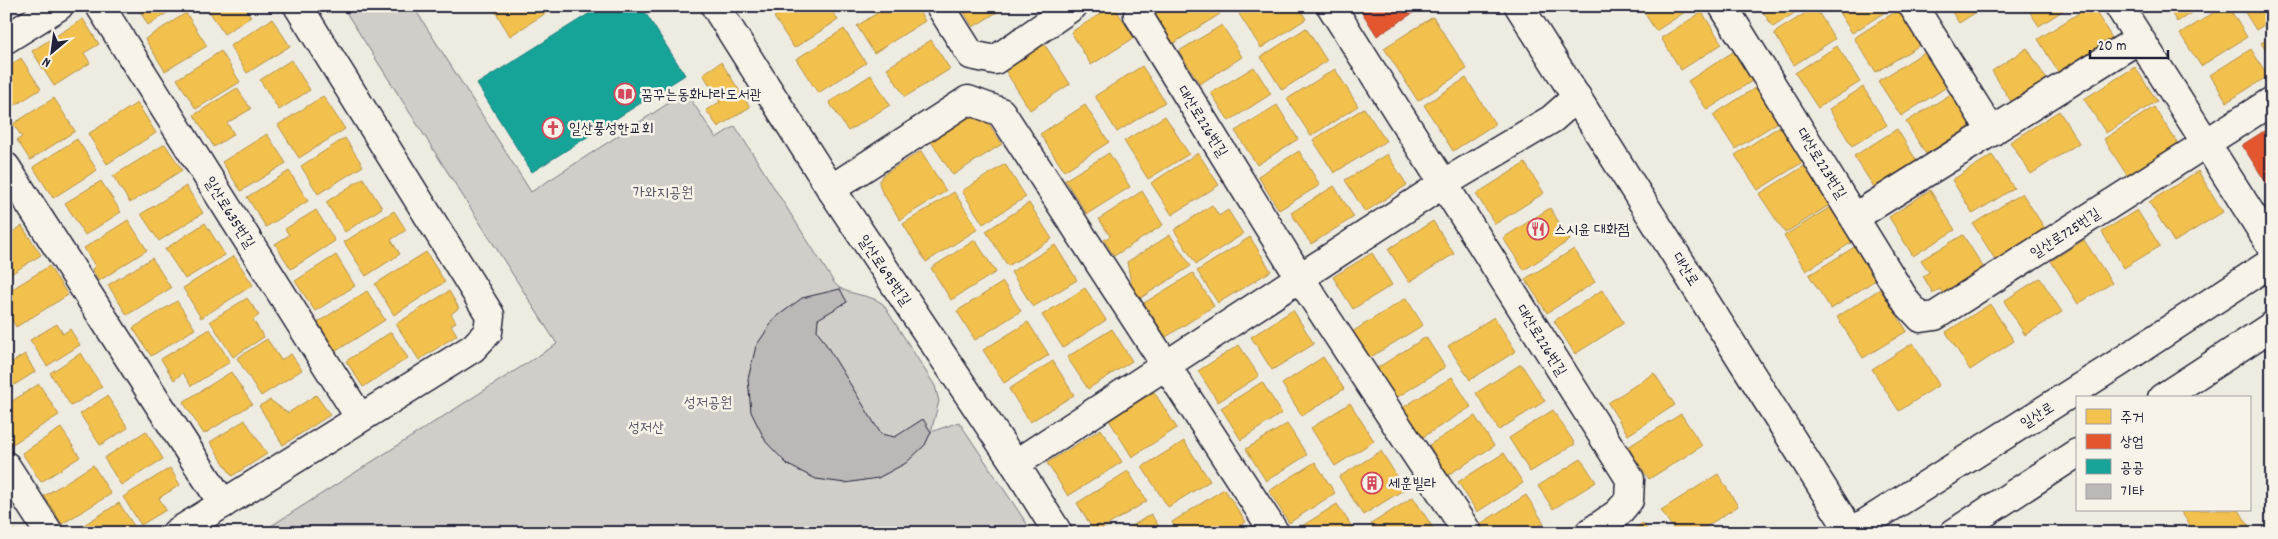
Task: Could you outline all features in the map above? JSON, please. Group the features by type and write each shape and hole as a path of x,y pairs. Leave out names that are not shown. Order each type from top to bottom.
{"street":[{"path":"6,39 59,6"},
{"name":"일산로635번길","path":"100,6 360,418"},
{"path":"176,533 473,348 488,332 490,316 298,6"},
{"name":"일산로695번길","path":"715,6 831,189 1015,464 1058,533"},
{"path":"940,6 971,55 995,60 1073,6"},
{"name":"대산로226번길","path":"1330,6 1630,479 1629,500 1618,513 1589,533"},
{"name":"대산로","path":"1519,6 1851,533"},
{"name":"대산로223번길","path":"1724,6 1856,217 1907,303 1922,318"},
{"path":"1913,6 1992,132"},
{"path":"2118,6 2272,247"},
{"name":"대산로226번길","path":"1141,11 1300,278 1468,533"},
{"path":"1856,217 2139,39"},
{"path":"1015,464 1443,184 1552,119 1577,97"},
{"path":"831,189 968,100 1001,112 1275,533"},
{"name":"일산로725번길","path":"1922,318 1935,316 2272,101"},
{"path":"6,167 222,504"},
{"name":"일산로","path":"1851,533 2117,364 2272,262"},
{"path":"2165,396 2272,326"},
{"path":"1954,533 2076,454"},
{"path":"6,466 49,533"}],"green space":[{"name":"성저공원","path":"342,6 413,6 531,192 686,92 716,138 735,126 835,284 845,291 877,300 883,304 935,386 939,401 931,432 959,422 1033,533 260,533 557,344"}],"building: 주거":[{"path":"137,6 178,6 148,25"},
{"path":"206,6 244,6 251,17 224,34"},
{"path":"492,6 557,6 510,36"},
{"path":"791,6 829,6 838,20 794,48 774,17"},
{"path":"888,6 916,6 925,21 874,53 857,26"},
{"path":"960,6 1007,6 973,27"},
{"path":"1114,6 1134,38 1091,65 1071,32"},
{"path":"1157,6 1215,6 1220,14 1169,46 1148,12"},
{"path":"1252,6 1298,6 1306,19 1261,48 1239,14"},
{"path":"1640,6 1694,6 1656,31"},
{"path":"1759,6 1805,6 1773,27"},
{"path":"1835,6 1895,6 1852,33"},
{"path":"1948,6 1986,6 1959,23"},
{"path":"2026,6 2070,6 2039,26"},
{"path":"2092,6 2112,38 2058,72 2038,39"},
{"path":"2167,6 2202,6 2177,22"},
{"path":"2224,6 2228,6 2247,37 2201,66 2180,34"},
{"path":"2241,6 2272,6 2272,20 2256,30"},
{"path":"1815,7 1835,39 1794,65 1774,33"},
{"path":"1898,10 1920,45 1876,72 1854,38"},
{"path":"1702,12 1722,44 1681,70 1661,38"},
{"path":"186,13 207,46 165,71 145,39"},
{"path":"1433,17 1467,69 1418,101 1384,48"},
{"path":"83,19 99,44 84,53 90,63 54,86 32,51"},
{"path":"272,19 290,46 247,73 230,46"},
{"path":"1222,25 1242,57 1200,84 1179,51"},
{"path":"1306,28 1327,61 1282,90 1261,57"},
{"path":"844,29 866,63 818,93 796,59"},
{"path":"2272,37 2272,60 2261,43"},
{"path":"931,40 950,69 905,97 887,68"},
{"path":"1043,42 1070,84 1030,110 1003,67"},
{"path":"1837,46 1860,82 1818,108 1795,73"},
{"path":"2027,48 2047,80 2012,103 1992,71"},
{"path":"2251,49 2268,76 2227,102 2210,75"},
{"path":"1736,50 1755,79 1707,110 1688,81"},
{"path":"1928,50 1950,85 1901,116 1878,81"},
{"path":"221,51 240,82 196,109 177,79"},
{"path":"21,58 41,89 6,111 6,68"},
{"path":"291,60 310,90 279,110 260,80"},
{"path":"721,62 750,107 718,127 706,110 720,102 703,74"},
{"path":"1142,66 1165,102 1117,132 1095,96"},
{"path":"1254,67 1271,94 1229,121 1211,93"},
{"path":"2135,67 2157,101 2106,133 2084,99"},
{"path":"1335,69 1358,106 1311,136 1287,99"},
{"path":"871,75 890,105 848,131 829,102"},
{"path":"1466,78 1495,124 1453,151 1424,105"},
{"path":"1758,86 1780,121 1735,149 1713,115"},
{"path":"1863,87 1887,125 1852,146 1829,109"},
{"path":"237,88 251,109 227,123 234,134 214,147 194,115"},
{"path":"1951,94 1971,126 1926,154 1906,122"},
{"path":"323,96 345,129 299,158 278,125"},
{"path":"54,98 75,131 30,160 17,140 22,137 13,124"},
{"path":"137,103 156,133 107,164 88,134"},
{"path":"1085,105 1109,142 1064,171 1040,134"},
{"path":"1277,105 1298,139 1257,165 1235,131"},
{"path":"2154,107 2179,145 2128,177 2104,139"},
{"path":"1364,108 1386,141 1334,173 1313,140"},
{"path":"979,109 1002,144 953,175 930,140"},
{"path":"2059,111 2079,143 2031,174 2010,142"},
{"path":"1165,116 1189,154 1148,179 1124,141"},
{"path":"1780,126 1803,162 1758,190 1735,155"},
{"path":"1897,129 1918,163 1876,190 1854,156"},
{"path":"267,134 286,163 241,191 222,162"},
{"path":"345,138 363,166 318,194 301,166"},
{"path":"77,139 97,170 53,198 33,167"},
{"path":"165,144 182,170 130,203 113,176"},
{"path":"921,151 946,191 900,220 881,190 879,182 883,175"},
{"path":"1299,151 1320,185 1279,210 1258,176"},
{"path":"1109,153 1130,187 1087,214 1065,180"},
{"path":"1198,153 1219,185 1172,215 1151,183"},
{"path":"1387,154 1407,185 1365,212 1345,180"},
{"path":"1992,155 2014,188 1973,214 1952,180"},
{"path":"1525,163 1544,193 1495,224 1476,194"},
{"path":"1005,164 1026,197 983,224 962,191"},
{"path":"1806,165 1831,204 1785,233 1759,194"},
{"path":"289,171 308,201 266,227 247,197"},
{"path":"2198,171 2223,212 2174,242 2149,202"},
{"path":"363,178 382,208 345,232 326,202"},
{"path":"101,181 121,212 85,235 65,203"},
{"path":"186,186 203,213 159,241 141,214"},
{"path":"1334,186 1354,217 1311,244 1291,213"},
{"path":"1930,190 1955,230 1913,256 1889,217"},
{"path":"1142,191 1163,225 1114,256 1104,240 1110,236 1099,219"},
{"path":"954,192 978,229 926,262 903,224"},
{"path":"2022,193 2046,230 1996,261 1973,224"},
{"path":"1029,203 1052,239 1008,266 986,231"},
{"path":"1212,205 1219,216 1228,210 1243,234 1196,264 1174,230"},
{"path":"1832,206 1854,241 1806,271 1784,236"},
{"path":"1550,208 1570,240 1524,270 1503,238"},
{"path":"316,210 335,241 291,269 275,244 289,235 285,229"},
{"path":"2137,210 2160,246 2124,268 2102,232"},
{"path":"394,211 406,230 391,240 400,254 366,276 344,242"},
{"path":"128,220 147,250 99,281 92,269 95,266 84,248"},
{"path":"1433,221 1454,254 1409,282 1388,249"},
{"path":"205,223 225,255 185,279 165,249"},
{"path":"22,226 41,255 6,277 6,236"},
{"path":"1170,235 1191,266 1139,299 1132,288 1127,262"},
{"path":"1963,235 1987,273 1946,299 1940,289 1933,293 1923,276 1929,272 1921,260"},
{"path":"1250,237 1271,271 1218,303 1197,271"},
{"path":"975,240 996,272 951,300 931,268"},
{"path":"2084,240 2112,283 2078,304 2051,261"},
{"path":"1055,245 1077,280 1033,307 1011,272"},
{"path":"1856,246 1877,279 1831,309 1809,275"},
{"path":"1574,249 1595,282 1547,313 1525,279"},
{"path":"426,252 445,282 394,315 375,284"},
{"path":"1372,253 1392,285 1353,309 1333,277"},
{"path":"336,255 355,286 315,311 295,281"},
{"path":"234,256 253,285 201,318 183,288"},
{"path":"152,258 171,288 127,315 108,285"},
{"path":"49,266 68,295 16,327 6,311 6,293"},
{"path":"1193,273 1214,306 1166,337 1144,303"},
{"path":"2040,278 2062,312 2025,335 2004,301"},
{"path":"1003,282 1021,311 975,340 957,311"},
{"path":"1085,288 1106,320 1063,348 1042,315"},
{"path":"1880,289 1907,331 1863,358 1837,317"},
{"path":"1602,290 1624,323 1575,354 1554,321"},
{"path":"367,291 385,320 336,351 318,322"},
{"path":"449,291 459,308 451,314 456,322 451,325 457,335 419,360 396,324"},
{"path":"247,298 259,315 253,320 264,337 233,357 210,321"},
{"path":"1406,298 1423,325 1369,358 1352,332"},
{"path":"177,301 195,329 151,356 133,328"},
{"path":"1990,304 2014,341 1970,370 1946,332"},
{"path":"1293,310 1314,344 1272,370 1251,337"},
{"path":"1494,317 1516,351 1470,380 1448,346"},
{"path":"1028,322 1049,355 1004,383 983,350"},
{"path":"57,324 63,334 70,329 80,345 47,366 30,340"},
{"path":"210,329 230,362 191,386 183,373 174,380 161,359"},
{"path":"1112,329 1132,361 1088,389 1067,357"},
{"path":"391,332 408,358 363,387 346,361"},
{"path":"1426,337 1445,367 1393,400 1374,370"},
{"path":"267,339 281,360 291,354 302,370 261,396 237,358"},
{"path":"1913,343 1939,385 1899,411 1872,369"},
{"path":"1239,345 1259,376 1218,402 1198,371"},
{"path":"81,353 102,387 71,406 50,373"},
{"path":"25,354 35,372 6,390 6,366"},
{"path":"1323,357 1344,389 1302,416 1282,384"},
{"path":"1053,361 1074,395 1030,422 1009,389"},
{"path":"1521,364 1545,401 1499,430 1476,393"},
{"path":"231,372 252,404 204,434 183,402"},
{"path":"1654,373 1675,405 1628,435 1608,403"},
{"path":"1452,377 1471,407 1418,440 1399,410"},
{"path":"1262,382 1282,413 1241,440 1221,408"},
{"path":"39,384 59,415 11,445 6,437 6,405"},
{"path":"1154,392 1177,428 1132,457 1109,420"},
{"path":"316,395 330,415 283,445 259,406 270,400 288,413"},
{"path":"107,396 128,428 100,445 80,414"},
{"path":"1350,403 1374,441 1335,466 1311,428"},
{"path":"1553,410 1575,444 1530,472 1509,438"},
{"path":"1681,414 1702,446 1649,479 1628,447"},
{"path":"1475,416 1494,446 1448,475 1429,445"},
{"path":"245,420 267,454 232,476 210,442"},
{"path":"1287,424 1307,455 1266,481 1246,449"},
{"path":"61,428 80,457 41,482 22,453"},
{"path":"1101,429 1122,462 1068,496 1047,463"},
{"path":"146,431 163,459 121,485 104,458"},
{"path":"1184,441 1210,481 1168,507 1142,467"},
{"name":"세훈빌라","path":"1381,451 1405,489 1363,515 1339,477"},
{"path":"1504,453 1523,483 1477,512 1458,482"},
{"path":"1581,459 1596,482 1553,509 1538,486"},
{"path":"1315,462 1335,493 1289,523 1269,491"},
{"path":"93,465 111,494 62,524 44,496"},
{"path":"170,468 180,485 159,498 166,510 141,525 123,497"},
{"path":"1128,471 1147,501 1095,533 1077,503"},
{"path":"1718,474 1738,506 1696,533 1676,533 1661,510"},
{"path":"1224,489 1246,522 1229,533 1178,533 1172,522"},
{"path":"1526,495 1544,523 1528,533 1485,533 1480,524"},
{"path":"1413,497 1435,531 1432,533 1376,533 1371,524"},
{"path":"119,503 136,529 130,533 71,533"},
{"path":"1337,504 1356,533 1296,533 1294,531"},
{"path":"2181,512 2240,512 2253,533 2195,533"},
{"path":"1151,514 1163,533 1121,533"},
{"path":"6,517 16,533 6,533"},
{"path":"1643,523 1649,533 1627,533"}],"building: 상업":[{"path":"1358,6 1424,6 1377,36"},
{"path":"2272,126 2272,192 2242,145"}],"building: 공공":[{"name":"일산풍성한교회","path":"601,6 641,6 685,75 532,172 477,84"}],"building: 기타":[{"path":"840,289 847,302 818,319 817,330 881,434 895,437 923,419 931,432 925,445 906,463 878,478 845,483 816,479 788,465 766,442 751,412 748,379 756,346 775,318 802,298"}],"place":[{"name":"꿈꾸는동화나라도서관","path":"625,94"},
{"name":"일산풍성한교회","path":"553,128"},
{"name":"스시윤 대화점","path":"1538,229"},
{"name":"세훈빌라","path":"1372,483"}],"park label":[{"name":"가와지공원","path":"663,192"},
{"name":"성저산","path":"646,427"}]}
